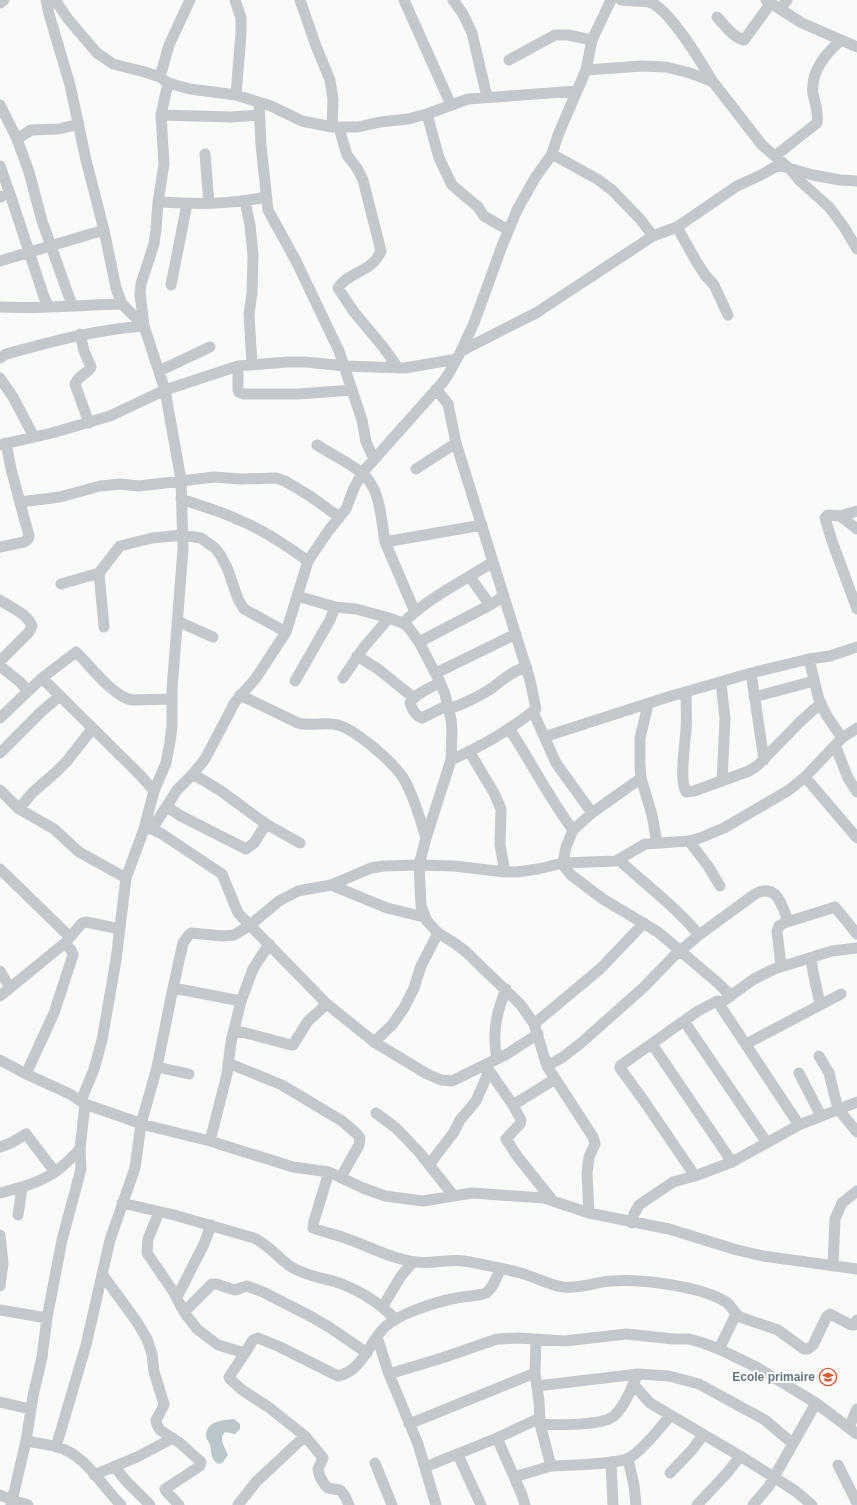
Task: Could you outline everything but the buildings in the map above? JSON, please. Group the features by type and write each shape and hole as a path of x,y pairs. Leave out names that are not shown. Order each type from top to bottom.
{"street":[{"path":"0,3 4,0"},
{"path":"46,0 70,85 116,288 122,304 144,326"},
{"path":"55,0 68,19 97,53 113,64 190,89 236,95 271,106 302,121 335,128 358,127 380,122 408,119 427,114 468,99 577,91"},
{"path":"12,1503 26,1441 30,1409 42,1357 47,1318 62,1240 81,1169 80,1149 83,1103 102,1040 120,929 126,878 148,829 154,790 166,763 172,726 172,699 177,621 184,549 182,536 181,480 165,390 144,326 140,294 141,284 154,244 158,202 164,164 161,115 169,45 190,0"},
{"path":"235,0 241,18 236,95"},
{"path":"300,0 308,25 330,80 335,128 348,155 363,180 381,251 373,264 347,279 338,288 354,312 384,348 398,368"},
{"path":"404,0 451,105"},
{"path":"454,0 472,33 487,97"},
{"path":"148,829 167,807 179,787 193,774 205,759 231,708 240,695 256,678 286,632 308,561 348,506 354,488 362,473 448,375 474,323 508,230 524,195 552,154 558,135 586,70 592,40 611,0"},
{"path":"621,0 650,2 661,10 676,27 713,82 762,145 791,170 800,181 829,207 844,227 857,249"},
{"path":"717,17 734,35 740,40 744,40 776,3 802,23 857,47"},
{"path":"508,60 555,35 568,35 592,40"},
{"path":"775,156 817,123 812,85 814,78 822,60 841,40"},
{"path":"586,70 642,66 666,67 685,71 713,82"},
{"path":"260,103 259,115 268,210 340,351 362,420 366,442 374,459"},
{"path":"0,105 17,139 29,172 42,222 72,305"},
{"path":"427,114 439,158 452,185 478,207 484,216 508,230"},
{"path":"161,115 231,117 259,115"},
{"path":"17,139 31,130 59,129 79,124"},
{"path":"205,154 209,204"},
{"path":"552,154 597,179 612,190 640,219 653,236"},
{"path":"0,166 3,196 29,253 44,297 49,307"},
{"path":"0,547 24,542 29,536 3,444 89,423 110,416 165,390 238,366 306,362 345,366 398,368 416,367 459,355 536,313 653,236 677,227 737,186 778,166 840,180 857,181"},
{"path":"158,202 209,204 245,201 266,197"},
{"path":"245,201 250,225 252,255 252,293 249,314 252,364"},
{"path":"171,285 187,204"},
{"path":"677,227 696,261 714,285 728,315"},
{"path":"0,261 104,230"},
{"path":"0,307 35,308 72,305 122,304"},
{"path":"0,358 6,354 61,338 116,328 144,326"},
{"path":"80,334 84,351 91,367 88,371 80,375 75,384 89,423"},
{"path":"159,371 210,347"},
{"path":"238,366 238,390 243,394 299,394 352,390"},
{"path":"0,378 13,397 34,437"},
{"path":"436,389 448,404 456,443 527,668 536,709 482,745 451,760"},
{"path":"416,469 456,443"},
{"path":"317,445 362,473 372,487 379,503 385,542 415,612"},
{"path":"20,502 60,497 100,486 120,484 139,486 214,477 281,479 310,496 339,518"},
{"path":"182,499 239,519 276,539 308,561"},
{"path":"857,511 840,516 828,515 825,518 857,609"},
{"path":"840,516 857,529"},
{"path":"385,542 482,525"},
{"path":"61,584 99,573 120,546 152,538 182,536 202,538 215,548 228,570 235,593 244,609 286,632"},
{"path":"403,623 415,612 494,562"},
{"path":"99,573 104,627"},
{"path":"470,577 490,605"},
{"path":"297,596 335,607 356,610 389,618 403,623 414,634 438,677 449,707 452,730 451,760 419,865 421,906 424,917 431,927 465,951 506,989 521,1005 536,1029 547,1066 589,1131 595,1144 589,1158 587,1173 589,1213"},
{"path":"419,642 490,605 504,596"},
{"path":"0,600 24,615 30,620 32,626 29,632 0,661"},
{"path":"295,681 330,620 335,607"},
{"path":"343,678 358,656 389,618"},
{"path":"177,621 213,638"},
{"path":"516,634 438,677 410,703 414,711 421,718 480,695 521,668 527,668"},
{"path":"544,736 752,673 809,659 830,656 857,648"},
{"path":"0,718 42,678 76,652 113,689 127,698 132,700 172,699"},
{"path":"358,656 378,669 414,698"},
{"path":"809,659 821,703 838,741 848,778 857,792"},
{"path":"0,666 20,682 28,691"},
{"path":"752,673 754,697 764,760"},
{"path":"42,678 154,790"},
{"path":"754,697 814,681"},
{"path":"721,683 725,719 722,780"},
{"path":"686,692 686,731 683,757 685,791 687,792 694,791 748,771 764,760 801,721 821,703"},
{"path":"240,695 298,723 336,724 353,731 397,770 404,779 415,801 426,838"},
{"path":"0,753 42,711 60,696"},
{"path":"648,705 640,738 641,778 652,815 657,842"},
{"path":"533,712 556,763 592,813"},
{"path":"509,728 535,769 558,810 573,830"},
{"path":"56,1446 86,1345 110,1240 135,1168 141,1124 157,1067 184,943 189,934 193,933 223,936 234,935 249,926 286,897 298,891 331,885 371,868 419,865 454,866 505,872 538,869 563,863 611,862 619,860 642,845 657,842 689,841 700,838 724,828 784,794 805,777 838,741 857,728"},
{"path":"19,810 32,793 67,761 92,729"},
{"path":"469,751 494,793 501,809 500,845 505,872"},
{"path":"193,774 221,791 266,824 300,843"},
{"path":"805,777 857,838"},
{"path":"641,778 592,813 573,830 566,847 563,863 568,872 603,899 658,932 718,983 731,996"},
{"path":"0,790 19,810 54,829 79,852 126,878"},
{"path":"167,807 181,816 246,849 254,842 266,824"},
{"path":"148,829 162,834 222,874 238,913 249,926 270,944 327,1004 374,1042 427,1074 442,1080 452,1081 487,1067 536,1029 600,969 644,923"},
{"path":"689,841 708,866 720,886"},
{"path":"619,860 679,912 699,935"},
{"path":"0,869 67,940 73,955 54,1012 26,1074"},
{"path":"331,885 387,908 424,917"},
{"path":"547,1066 563,1057 581,1042 644,987 699,935 733,909 760,892 767,891 776,896 781,903 788,921"},
{"path":"781,966 777,930 781,924 788,921 835,907 857,934"},
{"path":"0,996 67,940 80,924 84,922 120,929"},
{"path":"374,1042 392,1025 404,1008 414,988 421,966 438,933"},
{"path":"210,1141 241,1001 252,969 270,944"},
{"path":"695,1176 620,1068 622,1064 698,1011 717,1001 722,1002 754,980 781,966 832,951 857,948"},
{"path":"812,958 812,972 820,1004"},
{"path":"0,971 10,988"},
{"path":"173,988 241,1001"},
{"path":"497,1059 495,1024 498,1008 506,989"},
{"path":"746,1044 841,994"},
{"path":"717,1001 799,1124"},
{"path":"234,1031 253,1034 290,1045 308,1021 327,1004"},
{"path":"684,1020 767,1142"},
{"path":"652,1044 732,1162"},
{"path":"819,1056 829,1073 838,1109 857,1132"},
{"path":"0,1060 26,1074 70,1094 83,1103 141,1124 210,1141 293,1167 329,1172 363,1188 385,1196 423,1201 472,1193 544,1198 589,1213 632,1223 648,1224 669,1229 720,1245 763,1256 857,1269"},
{"path":"228,1063 282,1085 342,1121 356,1133 360,1138 359,1145 341,1177"},
{"path":"157,1067 189,1074"},
{"path":"487,1067 513,1105 521,1120 520,1124 506,1139 517,1156 553,1201"},
{"path":"429,1165 454,1132 460,1120 476,1101 487,1067"},
{"path":"799,1072 821,1116"},
{"path":"513,1105 555,1079"},
{"path":"632,1223 637,1208 647,1198 673,1182 695,1176 732,1162 799,1124 857,1102"},
{"path":"376,1113 402,1134 429,1165 452,1196"},
{"path":"0,1147 11,1143 26,1134 55,1172"},
{"path":"0,1193 22,1188 55,1172 80,1149"},
{"path":"329,1172 314,1221 314,1228 346,1238 377,1252 413,1262 459,1261 521,1273 554,1286 565,1288 610,1281 690,1288 707,1293 726,1302 736,1314 778,1330 801,1348 808,1349 813,1345 828,1314 831,1314 851,1325 854,1325 857,1320"},
{"path":"18,1215 22,1188"},
{"path":"833,1266 835,1219 842,1203 857,1191"},
{"path":"122,1203 212,1226 259,1241 275,1252 290,1266 322,1280 340,1284 383,1306 395,1318"},
{"path":"160,1212 148,1239 146,1247 147,1253 176,1296 184,1312 197,1329 218,1345 245,1353"},
{"path":"176,1296 212,1226"},
{"path":"0,1235 3,1263 0,1286"},
{"path":"383,1306 402,1276 413,1262"},
{"path":"350,1505 340,1490 328,1488 323,1483 318,1469 323,1458 306,1436 267,1406 242,1390 230,1379 229,1377 234,1369 253,1340 258,1338 280,1347 338,1376 344,1375 351,1370 367,1353 383,1329 395,1318 435,1303 455,1298 485,1294 491,1287 500,1269"},
{"path":"102,1274 137,1322 147,1339 152,1354 154,1372 164,1404 156,1420 157,1425 160,1430 187,1449 201,1464 165,1489 179,1505"},
{"path":"184,1312 212,1284 235,1290 247,1286 269,1295 329,1327 367,1353"},
{"path":"0,1310 47,1318"},
{"path":"719,1349 736,1314"},
{"path":"389,1374 497,1339 518,1338 566,1342 608,1335 638,1334 694,1340 719,1349 758,1368 816,1403 853,1431 857,1409"},
{"path":"377,1337 389,1374 425,1467 436,1505"},
{"path":"536,1340 535,1373 540,1421 551,1466"},
{"path":"409,1424 535,1373"},
{"path":"537,1386 638,1374 669,1376 699,1384 765,1420 792,1443"},
{"path":"425,1467 540,1421 571,1425 611,1418 618,1412 638,1374"},
{"path":"633,1384 650,1403 740,1456 794,1490 812,1505"},
{"path":"0,1402 30,1409"},
{"path":"753,1505 763,1495 774,1478 792,1443 816,1403"},
{"path":"514,1476 551,1466 611,1462 628,1459 670,1416"},
{"path":"670,1473 692,1450 703,1434"},
{"path":"238,1505 256,1482 306,1436"},
{"path":"94,1475 145,1454 173,1438"},
{"path":"498,1438 525,1505"},
{"path":"26,1441 56,1446 79,1458 121,1505"},
{"path":"458,1454 481,1505"},
{"path":"697,1505 728,1472 740,1456"},
{"path":"628,1459 634,1485 636,1505"},
{"path":"611,1462 613,1505"},
{"path":"376,1463 392,1505"},
{"path":"838,1465 857,1503"},
{"path":"116,1467 126,1482 150,1505"},
{"path":"0,1495 12,1503 28,1505"}],"shaded area":[{"path":"234,1419 240,1424 240,1429 235,1434 225,1432 223,1435 222,1440 228,1455 223,1462 219,1464 213,1458 210,1445 206,1437 206,1432 208,1428 216,1422"}],"place":[{"name":"Ecole primaire","path":"828,1377"}]}
